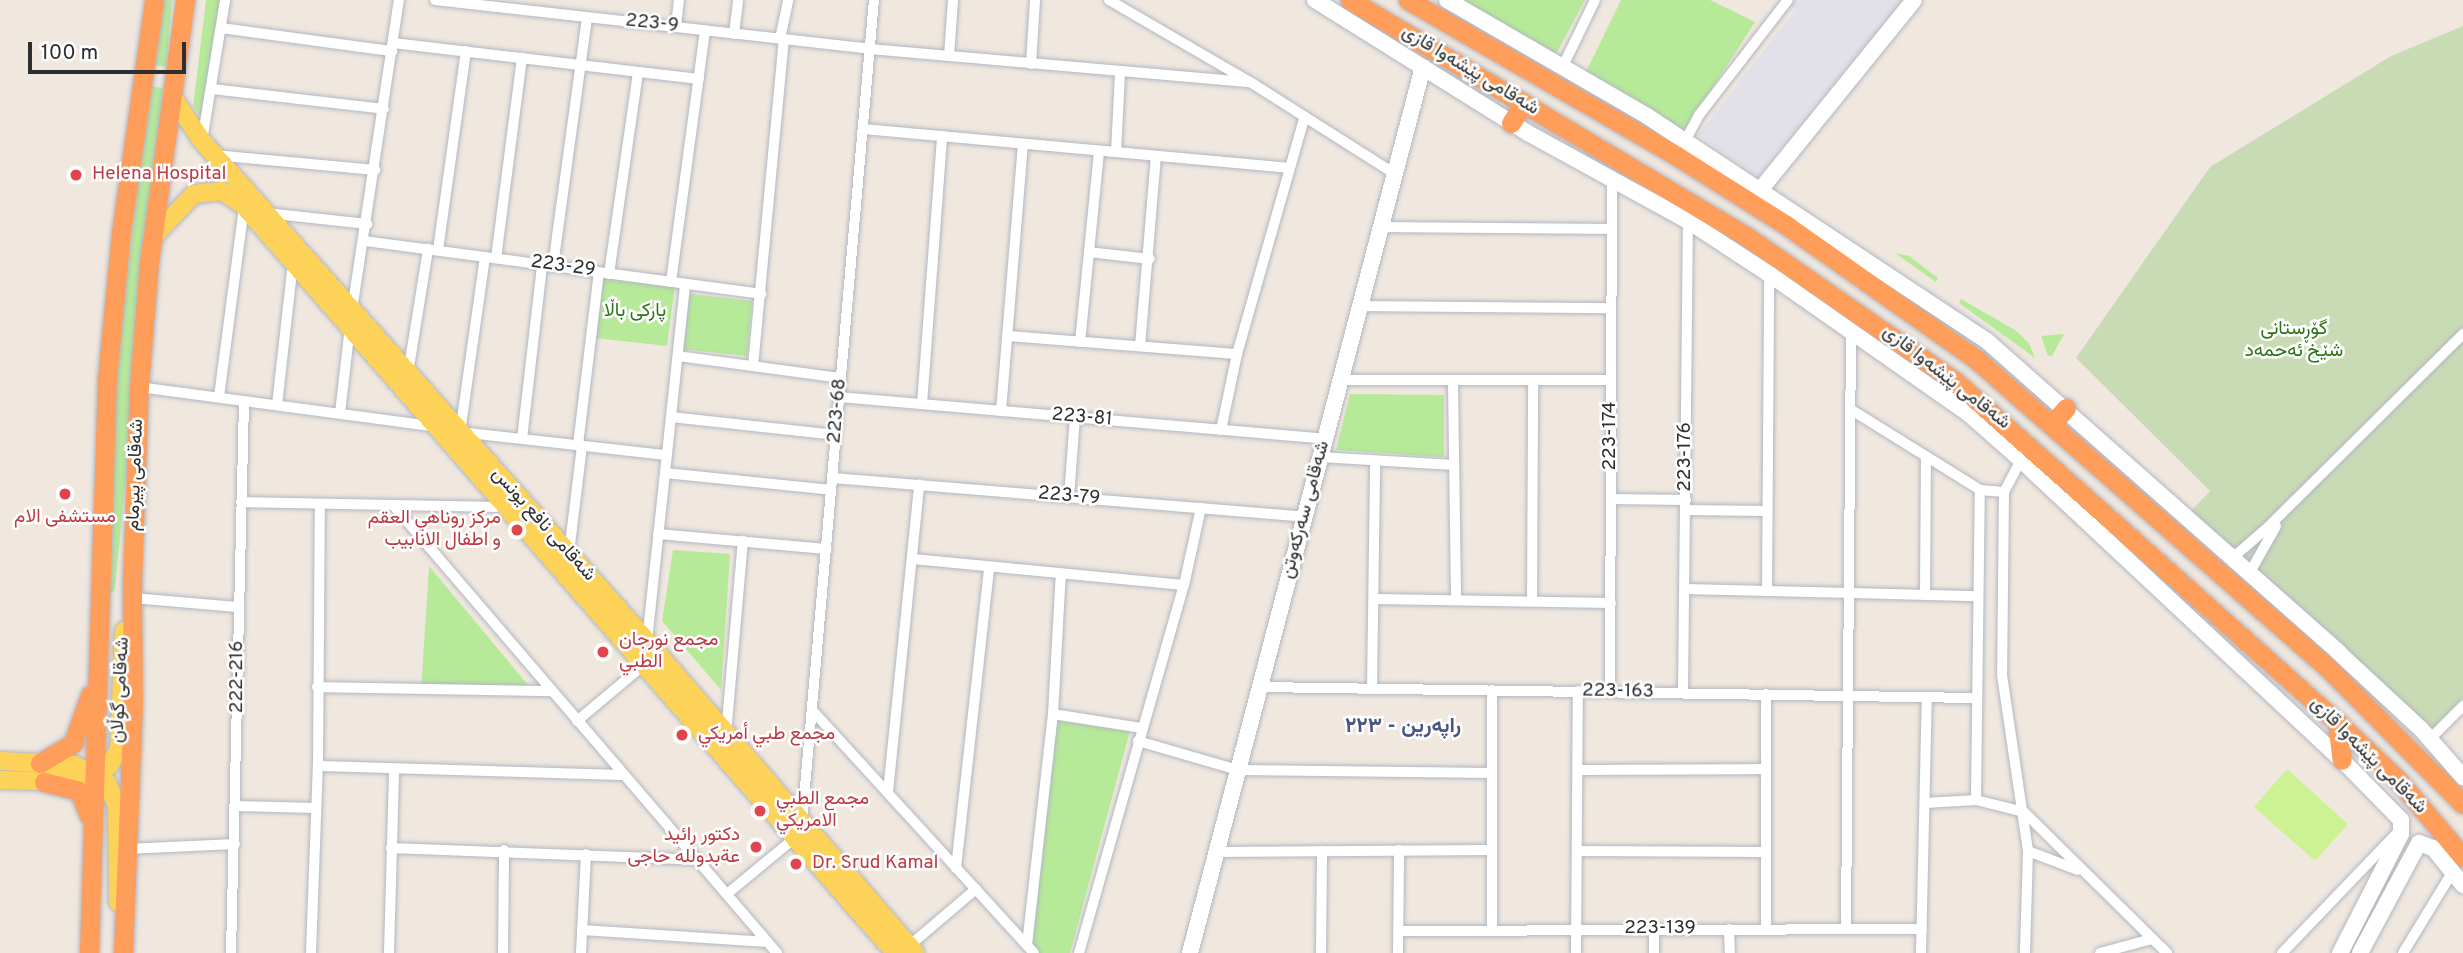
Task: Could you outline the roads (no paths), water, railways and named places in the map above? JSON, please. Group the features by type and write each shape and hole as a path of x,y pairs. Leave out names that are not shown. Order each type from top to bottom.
{"highway":[{"name":"شەقامی پیرمام","path":"89,953 107,378 121,233 152,0"},
{"name":"شەقامی پیرمام","path":"123,953 133,708 132,598 139,387 153,237 185,0"},
{"name":"شەقامی پێشەوا قازی","path":"1350,0 1746,236 1920,354 2026,452 2134,540 2397,779 2460,870"},
{"name":"شەقامی پێشەوا قازی","path":"1416,2 1599,111 1681,148 1790,218 2023,383 2060,416 2203,558 2277,623 2332,659 2463,804"},
{"path":"1599,111 1607,92"},
{"path":"1511,123 1524,103"},
{"path":"1734,253 1746,236"},
{"path":"2134,540 2192,575 2202,570 2203,558"},
{"path":"2215,614 2218,601 2227,595 2277,623"},
{"path":"93,845 82,794 42,772 76,739 99,664"},
{"path":"2337,722 2342,760"}],"main road":[{"name":"شەقامی نافع یونس","path":"172,96 202,141 408,373 508,507 645,664 745,767 907,951"},
{"name":"شەقامی نافع یونس","path":"153,237 194,194 222,191 244,206 433,426 454,437 569,553 726,734 745,767"},
{"name":"شەقامی گوڵان","path":"96,775 119,749 124,630 132,598"},
{"path":"0,761 42,772"},
{"path":"0,780 75,765 96,775 117,804 116,877 123,932"}],"street":[{"path":"202,141 225,0"},
{"path":"340,413 349,328 365,241 400,0"},
{"name":"223-9","path":"435,0 521,5 587,17 870,49 1251,82"},
{"path":"676,27 679,0"},
{"path":"734,34 738,0"},
{"path":"753,366 782,39 788,0"},
{"name":"223-68","path":"799,829 812,710 874,0"},
{"path":"949,56 953,0"},
{"path":"1031,64 1035,0"},
{"path":"1109,0 1251,82 1304,119 1395,174"},
{"path":"1315,0 1511,123 1688,221 1851,329 2026,452 2342,760 2397,816 2402,827"},
{"path":"1447,0 1607,92 1681,148 1761,189 1790,218"},
{"path":"1563,66 1595,0"},
{"path":"1761,189 1914,0"},
{"path":"1681,148 1781,2"},
{"path":"522,439 587,17"},
{"path":"221,28 393,47 466,51 699,79"},
{"path":"671,282 705,30"},
{"path":"408,373 433,250 466,51"},
{"path":"523,58 491,258 454,437 522,439 666,456"},
{"name":"شەقامی سەرکەوتن","path":"1190,953 1423,67"},
{"path":"569,553 580,446 604,273 638,72"},
{"path":"1116,152 1120,72"},
{"path":"212,89 384,109"},
{"path":"1221,430 1237,354 1304,119"},
{"path":"863,129 1288,168"},
{"path":"922,404 942,136"},
{"path":"1001,411 1023,144"},
{"path":"1080,342 1099,151"},
{"path":"215,155 375,170"},
{"path":"1140,346 1150,259 1156,156"},
{"name":"223-174","path":"1610,692 1612,180"},
{"path":"219,397 244,206"},
{"path":"266,213 367,223"},
{"name":"223-176","path":"1683,693 1688,221"},
{"path":"1381,227 1612,229"},
{"name":"223-29","path":"365,241 761,294"},
{"path":"1089,252 1150,259"},
{"path":"277,405 293,262"},
{"path":"1767,591 1769,274"},
{"path":"647,641 685,284"},
{"path":"1360,306 1611,308"},
{"path":"1846,929 1851,329"},
{"path":"2225,554 2237,554 2300,497 2463,334"},
{"path":"1007,336 1237,354"},
{"path":"678,356 841,378"},
{"path":"1340,380 1611,380"},
{"path":"1453,381 1456,599"},
{"path":"1532,601 1533,381"},
{"path":"139,387 433,426"},
{"name":"223-81","path":"839,397 1325,439"},
{"name":"222-216","path":"231,953 237,806 238,607 244,401"},
{"path":"1850,409 1980,490 2004,492"},
{"path":"2060,416 2249,574 2332,659 2430,739 2463,777"},
{"path":"671,417 836,435"},
{"path":"1069,497 1075,417"},
{"path":"2025,953 2028,851 2001,675 2004,492 2026,452"},
{"path":"1925,595 1926,456"},
{"path":"1320,457 1375,464 1454,465"},
{"path":"1372,688 1376,599 1375,464"},
{"name":"223-79","path":"665,473 832,484 919,485 1305,517"},
{"path":"888,792 919,485"},
{"path":"1976,800 1980,490"},
{"path":"2249,574 2266,539 2300,497"},
{"path":"1611,499 1767,511"},
{"path":"242,502 508,507"},
{"path":"311,953 318,766 320,504"},
{"path":"394,506 778,953"},
{"path":"1079,953 1184,585 1201,508"},
{"path":"658,534 826,549"},
{"path":"726,734 743,541"},
{"path":"913,559 1184,585"},
{"path":"956,867 989,567"},
{"path":"1030,949 1053,714 1061,573"},
{"path":"1685,589 1978,596"},
{"path":"132,598 238,607"},
{"path":"1376,599 1611,603"},
{"path":"577,721 645,664"},
{"path":"317,687 551,691"},
{"name":"223-163","path":"1260,687 1976,698"},
{"path":"1492,690 1492,930"},
{"path":"1576,953 1578,691"},
{"path":"1766,694 1766,929"},
{"path":"1922,953 1927,697"},
{"path":"2430,739 2463,706"},
{"path":"812,710 1030,949"},
{"path":"1053,714 1142,728"},
{"path":"1138,741 1238,771 1492,773"},
{"path":"318,766 624,775"},
{"path":"389,953 394,769"},
{"path":"1578,770 1766,769"},
{"path":"1925,803 1976,800 2024,812 2054,837 2078,870 2167,953"},
{"path":"237,806 316,808"},
{"path":"2282,953 2402,827"},
{"path":"2340,953 2402,827"},
{"path":"727,894 799,829"},
{"path":"2360,953 2416,846 2423,842 2460,870 2403,953"},
{"path":"126,849 235,845"},
{"path":"391,848 504,850 698,860"},
{"path":"1216,852 1492,849"},
{"path":"503,953 504,850"},
{"path":"1398,953 1399,850"},
{"path":"1321,953 1322,851"},
{"path":"1577,851 1766,852"},
{"path":"2028,851 2078,870"},
{"path":"581,953 586,854"},
{"path":"907,951 976,889"},
{"path":"1654,929 1654,953"},
{"path":"1729,929 1730,953"},
{"name":"223-139","path":"1398,931 1922,929"},
{"path":"582,930 768,942"},
{"path":"2100,953 2152,939"}],"place":[{"name":"Helena Hospital","path":"76,175"},
{"name":"مستشفى الام","path":"65,494"},
{"name":"مركز روناهي العقم و اطفال الانابيب","path":"517,530"},
{"name":"مجمع نورجان الطبي","path":"603,652"},
{"name":"مجمع طبي أمریکي","path":"682,735"},
{"name":"مجمع الطبي الامريكي","path":"760,811"},
{"name":"دكتور رائيد عةبدولله حاجى","path":"756,847"},
{"name":"Dr. Srud Kamal","path":"796,864"}],"district":[{"name":"راپەرین - ٢٢٣","path":"1403,727"}],"park label":[{"name":"پارکی باڵا","path":"635,312"},
{"name":"گۆڕستانی شێخ ئەحمەد","path":"2294,341"}]}
